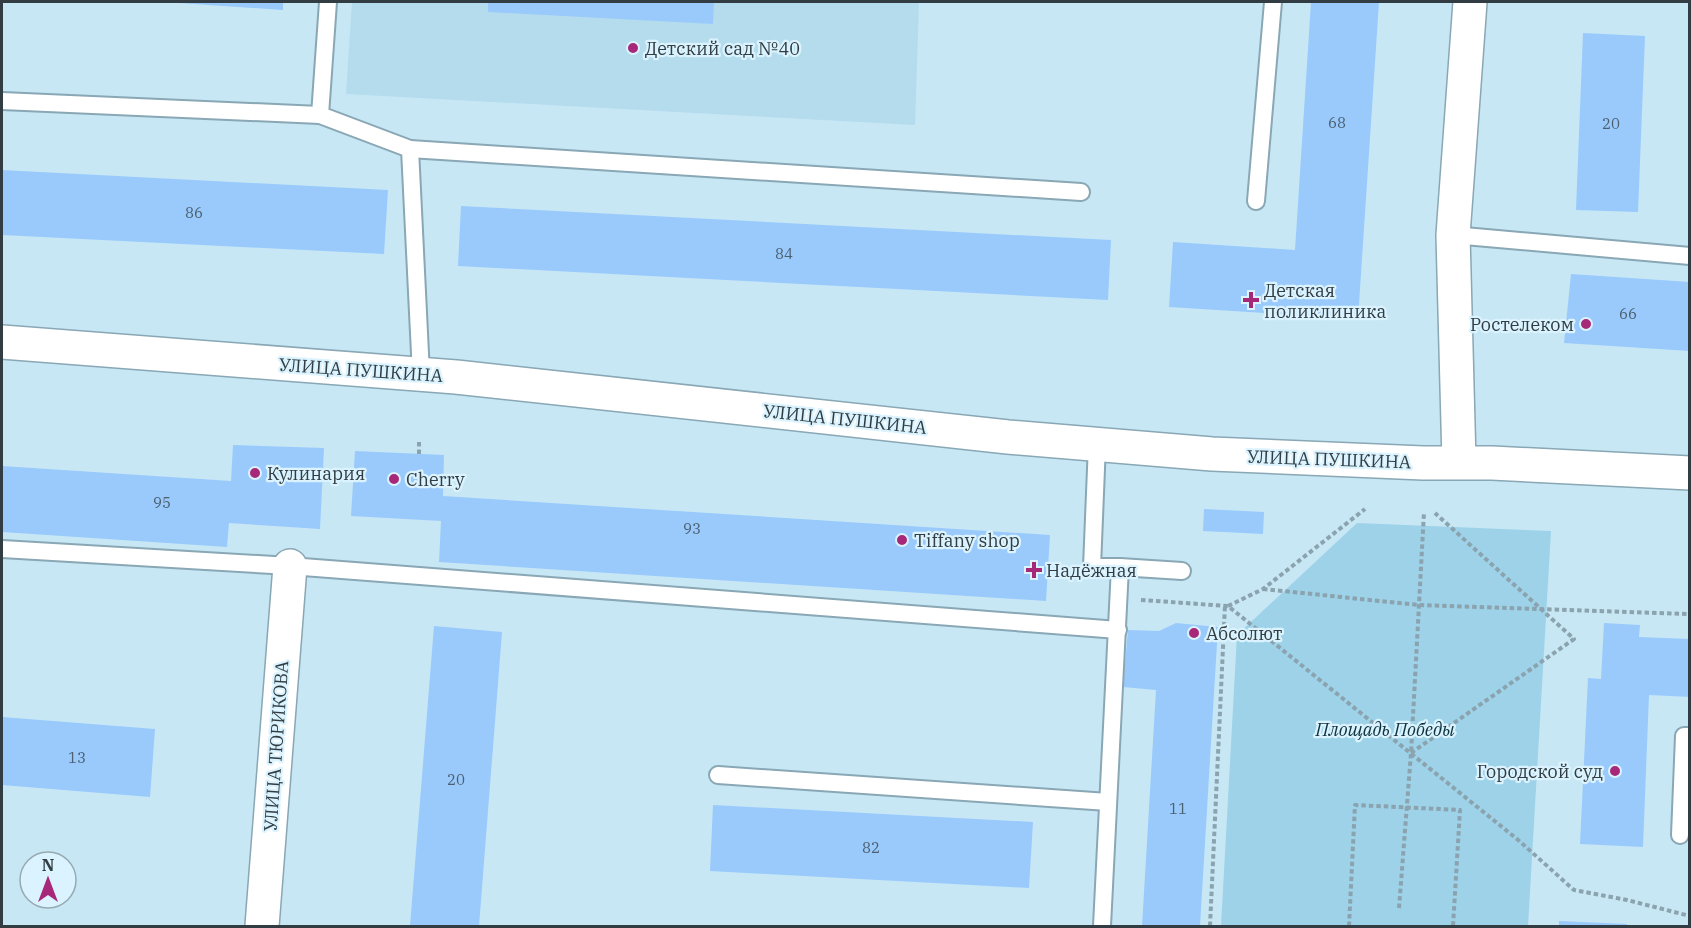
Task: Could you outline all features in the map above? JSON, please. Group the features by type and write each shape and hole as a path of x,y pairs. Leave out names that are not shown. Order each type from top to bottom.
{"street":[{"path":"1458,462 1453,235 1470,2"},
{"name":"УЛИЦА ПУШКИНА","path":"2,342 421,374 997,436 1212,454 1423,463 1458,462 1689,474"},
{"name":"УЛИЦА ТЮРИКОВА","path":"262,927 290,566"}],"lane":[{"path":"320,116 328,2"},
{"path":"1256,201 1273,2"},
{"path":"2,101 320,116 410,149 1081,192"},
{"path":"410,149 421,374"},
{"path":"1453,235 1689,256"},
{"path":"1097,444 1092,567 1182,571"},
{"path":"2,549 290,566 1118,630"},
{"path":"1102,927 1120,567"},
{"path":"1680,835 1684,736 1689,736"},
{"path":"718,775 1108,802"}],"path":[{"path":"419,442 419,454"},
{"path":"1119,599 1226,606 1263,589 1365,509"},
{"path":"1399,908 1411,753 1424,512"},
{"path":"1411,753 1574,639 1435,513"},
{"path":"1263,589 1419,605 1689,614"},
{"path":"1226,606 1517,839 1574,891 1628,900 1689,916"},
{"path":"1210,927 1226,606"},
{"path":"1349,927 1355,805 1460,810 1454,927"}],"shaded area":[{"name":"Детский сад №40","path":"352,2 919,2 915,125 346,94"}],"green space":[{"name":"Площадь Победы","path":"1357,523 1551,531 1528,926 1221,926 1237,635"}],"building":[{"path":"283,2 283,10 179,3"},
{"path":"488,2 714,2 713,24 488,12"},
{"path":"1311,2 1379,2 1358,319 1169,307 1173,242 1295,250"},
{"path":"1583,33 1645,36 1638,212 1576,210"},
{"path":"2,170 388,190 384,254 2,235"},
{"path":"461,206 1111,240 1108,300 458,266"},
{"path":"1571,274 1690,282 1690,351 1564,343"},
{"path":"233,445 324,448 320,529 229,523 227,547 2,532 2,466 231,481"},
{"path":"355,451 444,455 443,496 1050,535 1046,601 439,562 441,521 351,516"},
{"path":"1204,509 1264,512 1263,534 1203,531"},
{"path":"1176,623 1218,627 1200,926 1142,926 1156,690 1123,687 1128,630 1159,631"},
{"name":"Городской суд","path":"1604,623 1640,625 1639,637 1690,639 1690,697 1649,695 1643,847 1580,844 1588,678 1601,679"},
{"path":"434,626 502,632 479,926 410,926"},
{"path":"2,717 155,729 150,797 2,785"},
{"path":"713,805 1033,822 1029,888 710,871"},
{"path":"1559,921 1627,924 1627,926 1559,926"}],"place":[{"name":"Детский сад №40","path":"633,48"},
{"name":"Детская поликлиника","path":"1251,300"},
{"name":"Ростелеком","path":"1586,324"},
{"name":"Кулинария","path":"255,473"},
{"name":"Cherry","path":"394,479"},
{"name":"Tiffany shop","path":"902,540"},
{"name":"Надёжная","path":"1034,570"},
{"name":"Абсолют","path":"1194,633"},
{"name":"Городской суд","path":"1615,771"}]}
